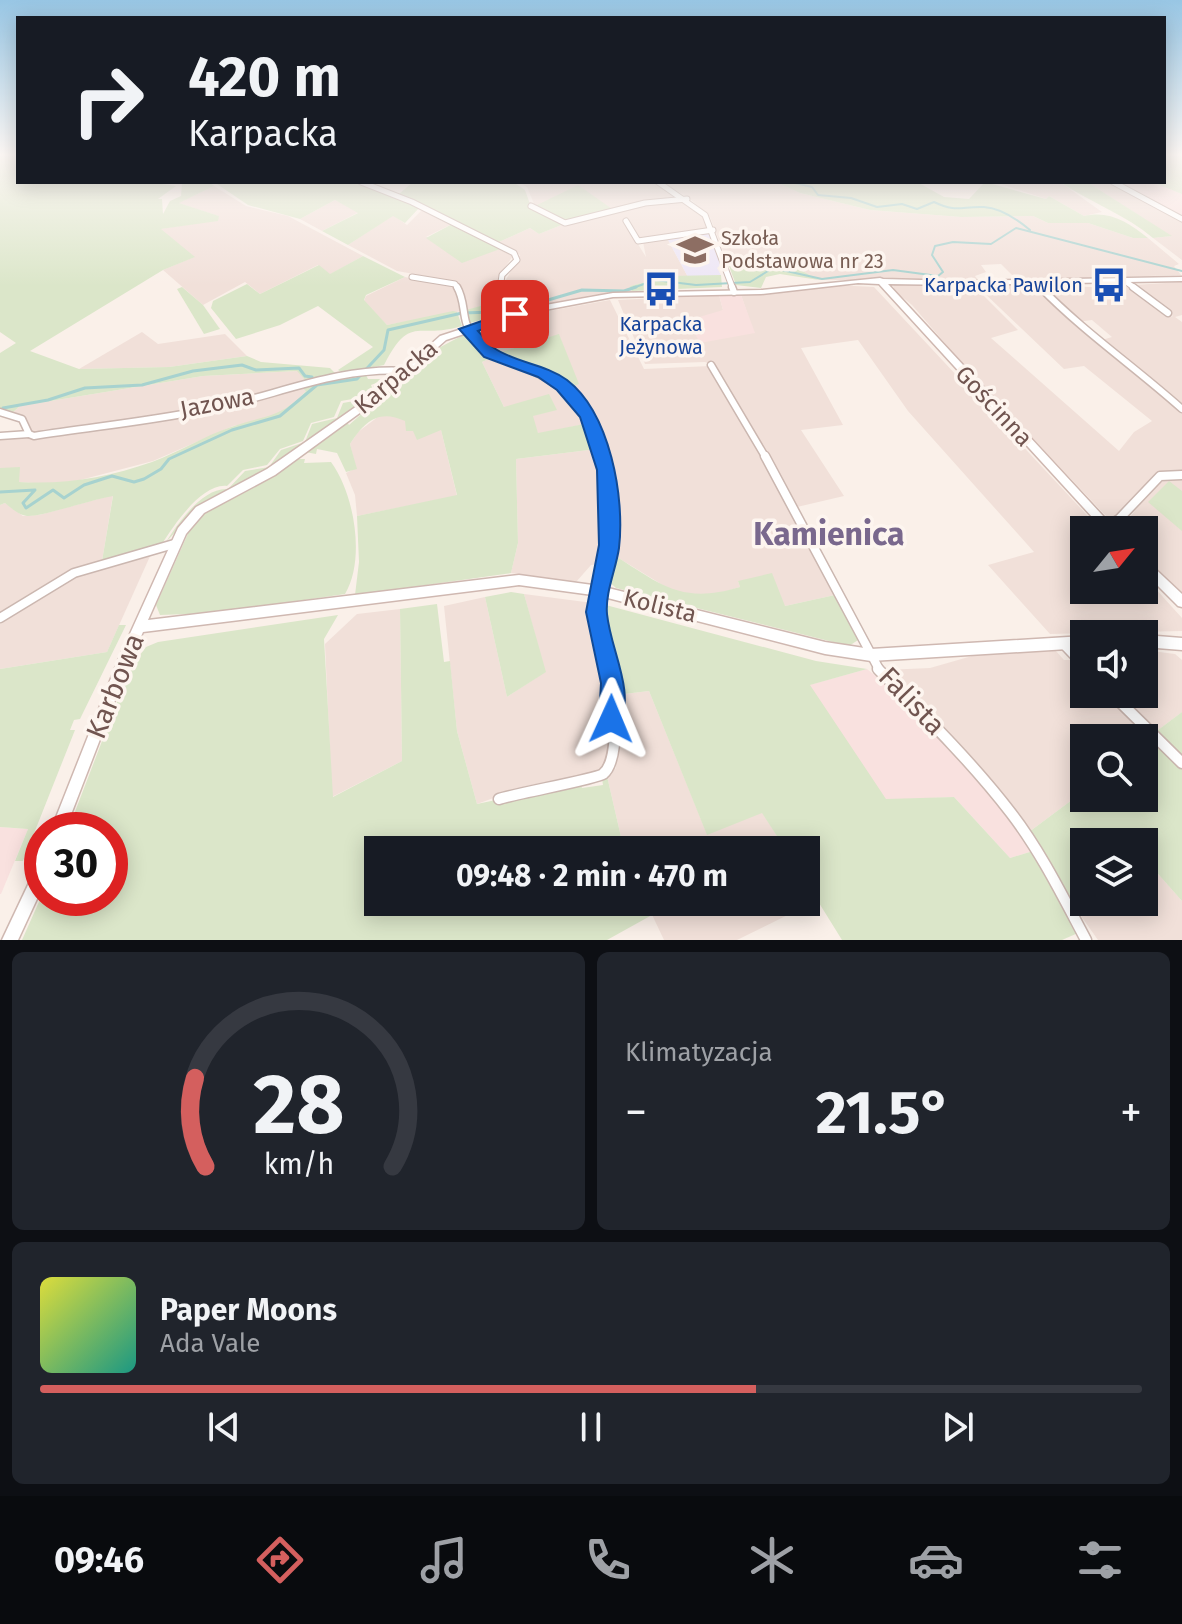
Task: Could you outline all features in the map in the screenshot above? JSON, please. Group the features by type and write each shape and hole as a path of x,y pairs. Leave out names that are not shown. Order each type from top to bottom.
{"street":[{"path":"398,198 464,226 514,253 517,260 501,278 521,310"},
{"path":"1143,198 1182,219"},
{"path":"531,206 565,223 645,203 687,199 703,212 713,230 732,285"},
{"path":"626,221 638,241 713,230"},
{"path":"412,277 455,284 461,290 467,329 496,357 553,378 588,415 606,470 609,545 597,625 613,683 611,765 601,776 528,789 499,799"},
{"name":"Karpacka","path":"174,544 200,510 271,472 380,394 436,342 521,310 604,296 732,285 880,280 1035,282 1182,279"},
{"name":"Gościnna","path":"880,280 1098,516"},
{"path":"1125,281 1168,313"},
{"path":"1035,282 1067,315 1123,357 1182,409"},
{"name":"Falista","path":"711,365 796,508 829,580 881,673 953,744 1012,814 1036,849 1086,940"},
{"name":"Jazowa","path":"0,436 34,436 223,406 369,370 388,368 405,371"},
{"path":"0,412 22,419 29,434"},
{"path":"1122,516 1160,476 1182,475"},
{"path":"0,618 74,573 174,544"},
{"name":"Karbowa","path":"65,812 174,544"},
{"path":"1158,579 1182,602"},
{"name":"Kolista","path":"138,627 246,616 488,581 519,580 600,591 825,648 871,655 1070,643"},
{"path":"1158,642 1182,644"},
{"path":"1062,643 1070,651"},
{"path":"1126,708 1182,763"},
{"path":"10,940 24,910"}],"shaded area":[{"path":"189,198 233,198 246,206 288,216 363,256 329,275 318,265 260,294 245,282 203,305 163,270 194,257 160,229 218,220 218,216 178,203"},
{"path":"532,198 681,198 615,211 535,206"},
{"path":"689,198 820,198 870,210 961,217 1033,216 1048,223 1088,223 1133,238 1148,238 1179,264 1174,266 1181,275 1017,280 1001,264 981,265 986,272 975,276 978,280 819,280 795,267 791,258 729,266 710,217"},
{"path":"1052,198 1082,198 1102,212 1084,216"},
{"path":"1112,198 1141,198 1182,219 1182,260 1153,238 1171,236"},
{"path":"1144,198 1182,198 1182,218"},
{"path":"335,200 359,212 322,231 300,219"},
{"path":"683,201 700,212 709,229 636,241 646,257 643,242 667,238 689,279 669,276 630,286 632,291 592,295 528,308 504,283 520,255 499,242 530,228 539,234 564,224 640,205"},
{"path":"423,209 454,223 426,237 500,249 513,256 498,277 509,298 468,310 460,287 442,279 397,271 348,245 393,215 407,225"},
{"name":"Szkoła Podstawowa nr 23","path":"711,233 722,263 717,268 721,275 689,279 667,238"},
{"path":"405,277 457,287 462,311 387,325 364,301 366,296"},
{"path":"1182,282 1182,315 1175,317 1182,322 1182,407 1102,340 1112,337 1092,320 1077,322 1042,285 1113,288 1127,285 1170,317 1173,316 1133,285"},
{"path":"898,283 975,287 1018,330 991,338 1119,451 1134,432 1152,421 1084,366 1064,369 978,287 1035,285 1074,324 1182,412 1182,474 1163,474 1118,515 1106,516 893,286"},
{"path":"835,285 874,287 1088,516 1070,516 1070,604 1158,604 1158,591 1182,618 1182,631 1158,632 1158,620 1070,620 1070,634 1050,634 988,565 1034,552 908,411 858,340 801,348 843,425 801,430 844,496 797,507 713,365 705,362 645,364 618,300 719,295 723,310 693,330 754,333 741,295"},
{"path":"719,295 741,295 755,333 700,343 693,330 702,326 696,318 723,310"},
{"path":"610,300 644,369 710,366 794,509 835,595 785,606 738,581 740,587 711,596 674,592 612,554 611,489 593,423 574,386 578,384 559,335 495,354 472,331 527,315"},
{"path":"142,332 158,344 225,334 247,356 169,367 79,369"},
{"path":"493,357 550,377 563,387 589,423 538,434 532,416 504,407 482,362"},
{"path":"298,371 306,381 223,405 52,432 32,433 23,418 12,413 20,406 203,376"},
{"path":"300,386 307,390 291,407 268,419 233,426 153,461 61,485 19,482 0,468 0,437 180,414"},
{"path":"383,413 441,430 457,496 357,516 355,495 346,473 356,468 350,444 358,432"},
{"path":"597,449 606,497 601,564 591,565 576,582 511,573 518,543 516,459"},
{"path":"1182,476 1182,594 1158,571 1158,516 1131,516 1158,481"},
{"path":"113,495 102,561 46,585 0,616 0,505 5,503 23,516 39,515"},
{"path":"151,554 107,652 0,669 0,621 75,575"},
{"path":"524,594 593,603 593,626 611,694 609,758 603,770 526,786 477,804 457,731 444,606 485,597 507,697 545,672"},
{"path":"400,609 402,761 332,797 325,644 357,614"},
{"path":"1056,651 1064,660 1070,660 1070,708 1123,708 1140,724 1070,724 1070,801 1029,832 884,670 930,668 979,654"},
{"path":"1158,652 1175,654 1182,660 1182,712 1158,730 1158,724 1145,724 1129,708 1158,708"},
{"path":"867,669 905,700 980,778 1033,851 1010,858 954,797 886,800 809,685"},
{"path":"649,691 707,834 762,812 777,836 621,836 607,776 616,768 616,695"},
{"path":"0,827 24,829 24,839 0,894"},
{"path":"1158,874 1182,901 1182,940 1098,940 1081,916 1158,916"},
{"path":"653,916 786,916 737,940 664,940"}],"green space":[{"path":"0,198 160,198 163,214 170,201 190,198 179,203 219,216 218,221 161,229 195,257 163,270 30,351 79,369 169,367 247,356 261,362 330,368 336,374 306,381 297,371 203,376 20,406 12,413 0,410 0,353 16,343 0,332"},
{"path":"237,198 395,198 419,208 405,223 393,216 348,245 322,231 358,213 335,200 300,219 248,205"},
{"path":"407,198 528,198 531,207 564,224 539,234 530,228 499,242"},
{"path":"552,198 596,198 615,211 562,222 535,206"},
{"path":"820,198 1052,198 1084,216 1102,215 1118,219 1148,238 1133,238 1088,223 1048,223 1033,216 961,217 870,210"},
{"path":"1086,198 1112,198 1172,236 1153,238"},
{"path":"454,223 500,249 462,263 426,238"},
{"path":"363,256 405,277 366,295 364,300 387,325 453,311 457,312 462,326 408,334 393,349 384,365 343,373 338,370 373,347 318,306 280,325 236,339 211,308 213,301 247,284 260,294 319,265 330,274"},
{"path":"792,258 795,267 819,280 780,274 766,277 761,288 736,285 729,266"},
{"path":"721,275 722,287 632,291 630,286 669,276"},
{"path":"182,287 203,305 220,329 204,334 177,289"},
{"path":"509,298 517,309 467,324 466,310"},
{"path":"467,333 493,357 482,362 504,407 549,394 557,410 533,416 538,433 589,423 597,449 516,459 518,543 511,573 355,595 359,562 357,516 457,495 441,430 417,440 413,431 406,431 405,421 388,416 373,419 350,444 357,469 346,472 337,453 317,449 316,454 305,452 347,422 349,425 431,352"},
{"path":"559,334 579,384 574,386 581,400 553,376 495,354"},
{"path":"394,371 395,376 385,386 258,476 200,506 166,542 184,516 209,494 228,489 245,471 269,467 281,450 305,442 312,424 337,418 343,403 365,399 369,392 376,391 373,386 394,375"},
{"path":"366,375 368,379 386,379 371,385 373,390 367,391 364,397 341,401 334,417 311,423 303,441 280,449 267,465 243,470 227,486 208,491 181,517 162,544 102,561 113,496 34,516 21,514 5,503 0,505 0,468 20,467 19,482 36,483 87,479 120,472 162,458 221,431 280,412 306,391 300,386"},
{"path":"299,459 305,459 304,463 331,462 346,491 356,545 355,563 345,594 216,613 160,615 156,605 190,529 205,513"},
{"path":"1169,481 1182,491 1182,531 1148,502"},
{"path":"612,554 658,582 686,592 719,592 740,587 738,581 772,573 785,606 835,595 858,640 849,646 616,588 607,580"},
{"path":"511,592 524,594 546,672 507,697 485,597"},
{"path":"437,604 444,662 450,661 457,731 477,804 580,782 582,788 603,785 602,779 607,776 621,836 364,836 364,916 650,916 607,940 22,940 33,916 128,916 128,812 75,812 130,668 146,647 158,642 338,615 324,639 333,797 402,761 400,609"},
{"path":"602,604 816,661 867,669 810,685 886,799 954,797 1010,858 1033,851 1078,933 1062,940 842,940 820,905 820,836 777,836 762,813 707,835 649,691 616,695 602,634"},
{"path":"119,625 126,625 80,719 74,720 70,730 75,730 42,812 24,812 24,829 0,827 0,669 107,652"},
{"path":"1182,712 1182,760 1158,737 1158,730"},
{"path":"1158,742 1182,766 1182,901 1158,874 1158,828 1070,828 1070,899 1029,832 1070,801 1070,812 1158,812"},
{"path":"24,839 23,861 15,861"}],"waterway":[{"path":"850,198 877,207 902,204 917,209 934,202 954,208 990,208 1008,215 1030,230"},
{"path":"630,289 655,280 696,285 750,282 773,268 822,279 893,270 938,276 943,272 932,255 935,246 953,242 991,244 1016,228 1182,271"},
{"path":"630,289 636,287"},
{"path":"0,492 35,490 23,503 26,508 53,490 64,498 84,485 112,476 134,482 144,479 161,469 169,459 232,430 280,416 317,385 357,379 384,350 388,330 462,313 494,312 509,304 548,300 582,290 630,289"},
{"path":"3,408 48,400 85,388 142,385 193,371 242,365 256,370 299,368 305,376 312,377"}],"place":[{"name":"Szkoła Podstawowa nr 23","path":"695,250"},
{"name":"Karpacka Pawilon","path":"1109,285"},
{"name":"Karpacka Jeżynowa","path":"661,289"}],"district":[{"name":"Kamienica","path":"829,534"}],"route":[{"path":"515,314 467,329 483,348 496,357 544,373 563,386 588,415 606,470 610,533 596,612 601,645 613,683 611,719"}]}
